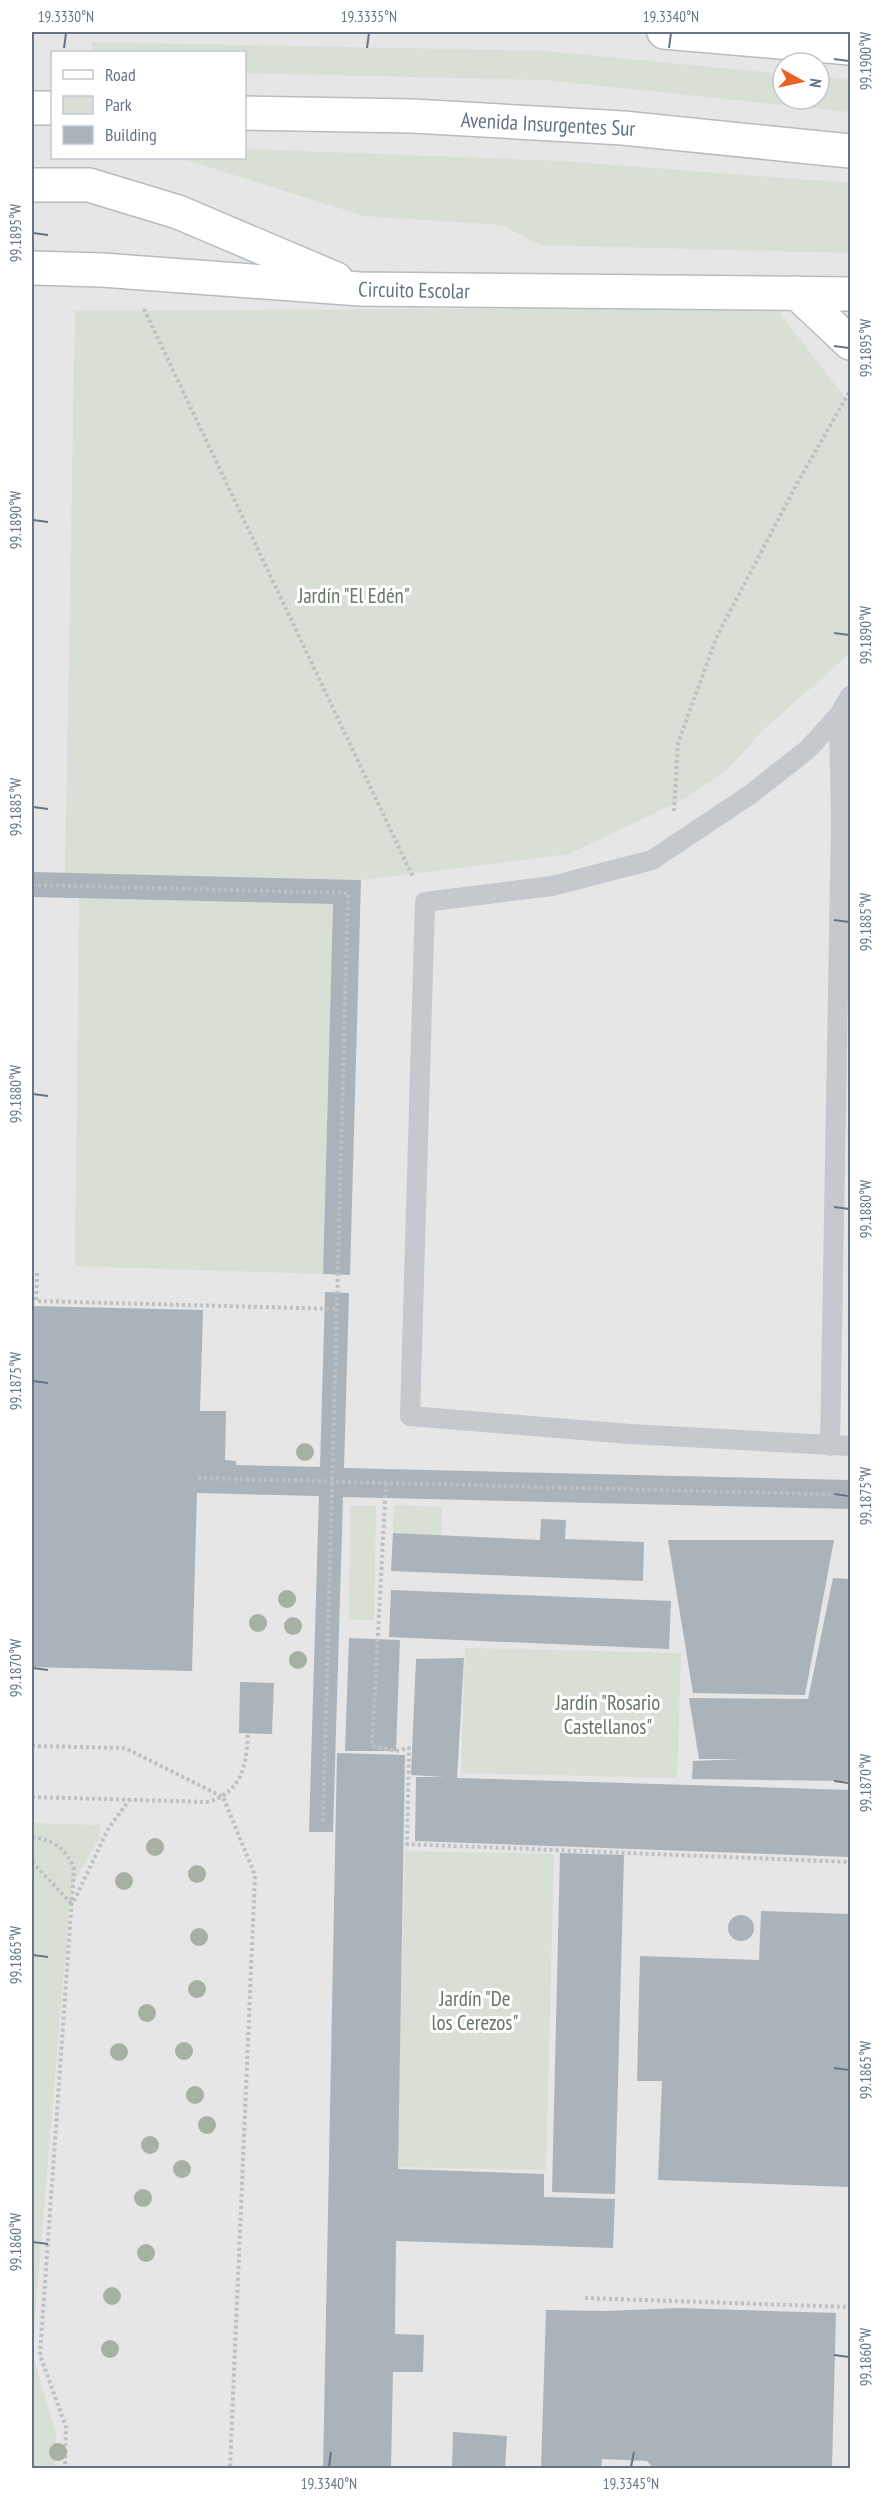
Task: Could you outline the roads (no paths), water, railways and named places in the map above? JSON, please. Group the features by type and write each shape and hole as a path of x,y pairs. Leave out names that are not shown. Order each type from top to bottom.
{"main road":[{"path":"664,32 850,48"},
{"path":"32,108 51,108"},
{"name":"Avenida Insurgentes Sur","path":"246,113 412,116 623,128 850,151"},
{"path":"32,185 89,185 178,212 360,289"},
{"name":"Circuito Escolar","path":"32,268 114,271 360,289 850,294"},
{"path":"797,293 850,343"}],"lane":[{"path":"850,696 839,716 808,749 751,794 652,860 552,886 425,902 410,1416 850,1446"},
{"path":"830,1446 841,822 839,716"}],"park label":[{"name":"Jardín \"El Edén\"","path":"354,595"},
{"name":"Jardín \"Rosario Castellanos\"","path":"608,1714"},
{"name":"Jardín \"De los Cerezos\"","path":"475,2010"}]}
